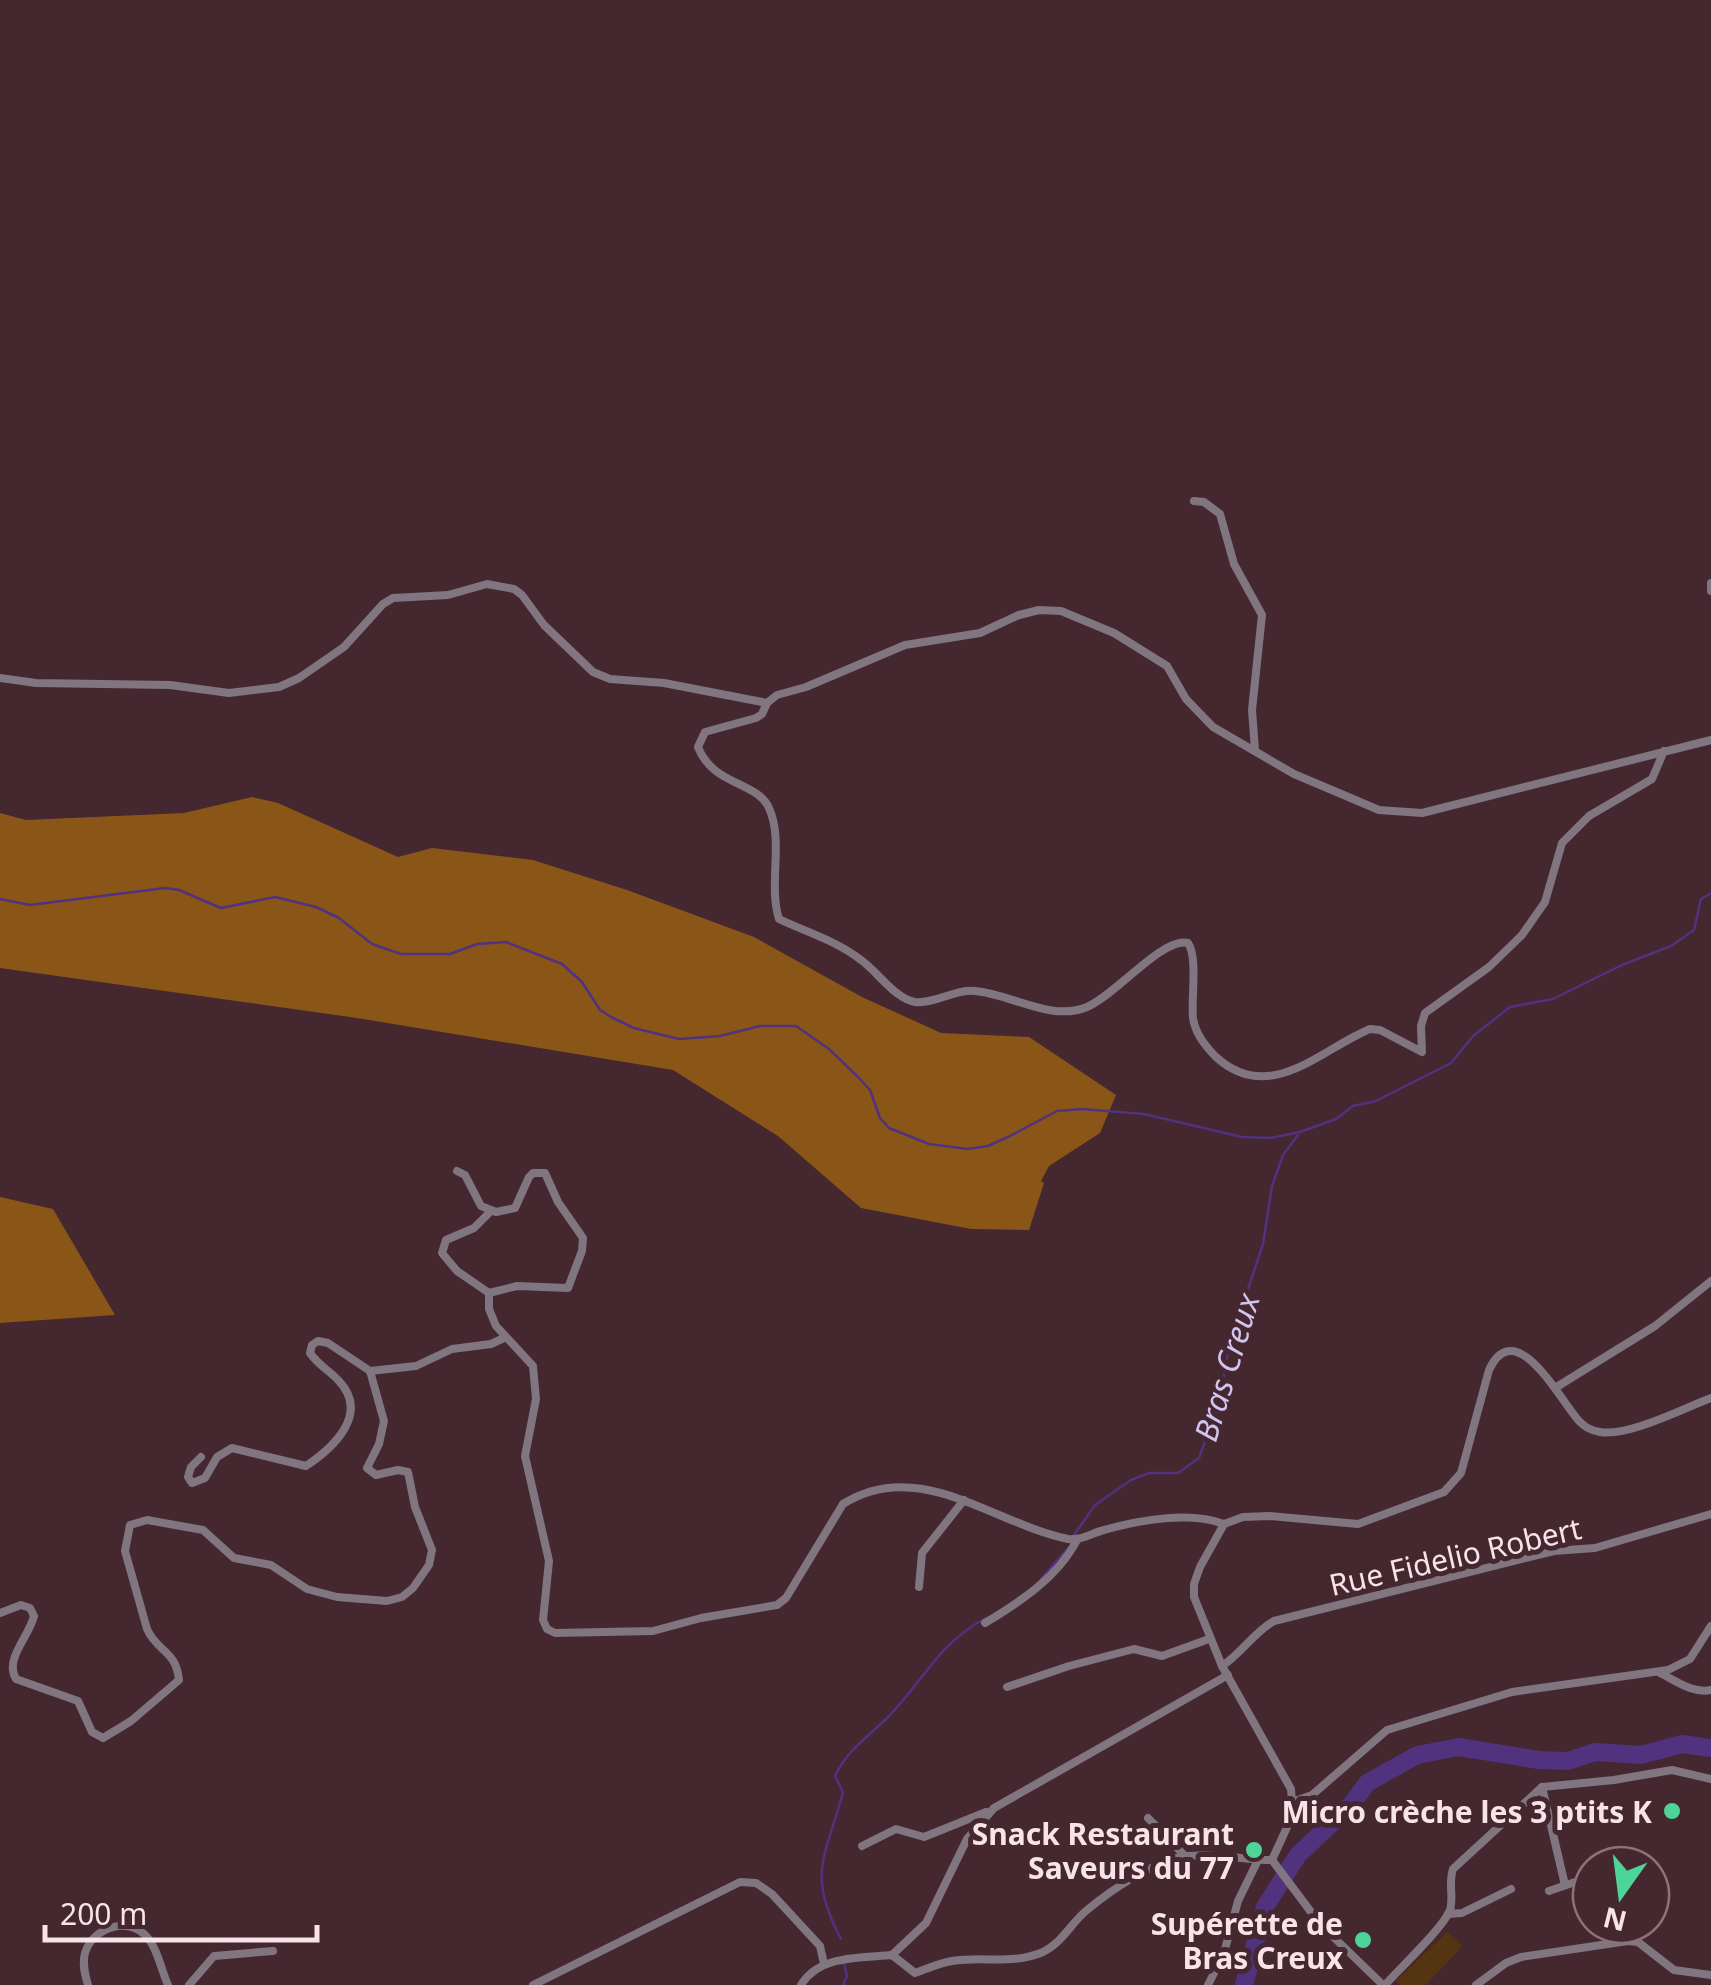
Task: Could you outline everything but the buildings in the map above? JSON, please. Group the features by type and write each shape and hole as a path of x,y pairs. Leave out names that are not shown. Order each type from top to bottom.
{"street":[{"path":"1194,501 1204,502 1220,514 1234,564 1262,615 1252,710 1255,750"},
{"path":"1711,582 1711,591"},
{"path":"0,678 36,684 170,686 229,694 278,688 344,646 393,598 448,594 488,584 514,589 522,595 544,626 593,672 610,680 664,683 766,703"},
{"path":"1664,751 1652,780 1590,816 1562,843 1545,902 1522,935 1489,967 1426,1013 1422,1052 1380,1030 1370,1029 1297,1069 1270,1076 1238,1072 1224,1064 1199,1035 1194,1021 1193,960 1188,943 1176,941 1128,981 1084,1008 1057,1010 964,990 916,1002 904,997 859,958 779,919 769,807 752,790 730,782 716,771 698,747 705,732 756,718 777,695 905,645 980,633 1040,610 1061,611 1114,633 1167,666 1186,699 1213,727 1294,774 1378,810 1422,813 1664,751 1711,740"},
{"path":"457,1171 465,1175 481,1206 490,1212"},
{"path":"533,1173 545,1173 558,1202 583,1238 568,1288 517,1286 489,1293 463,1276 442,1254 446,1240 474,1228 490,1212 516,1208 527,1180 533,1173"},
{"path":"1556,1388 1656,1326 1711,1281"},
{"path":"489,1293 492,1320 532,1366 536,1399 525,1456 549,1561 543,1620 546,1629 560,1634 653,1632 701,1618 768,1609 786,1598 844,1504 856,1496 894,1488 934,1489 1034,1530 1076,1540 1110,1528 1179,1515 1224,1524 1243,1517 1269,1516 1358,1524 1444,1492 1458,1478 1489,1370 1497,1357 1508,1352 1523,1354 1556,1388 1579,1421 1607,1433 1626,1430 1711,1398"},
{"path":"201,1456 191,1467 188,1477 192,1483 204,1478 221,1453 232,1448 306,1466 338,1440 346,1430 350,1412 345,1390 312,1356 312,1345 318,1340 370,1371 416,1366 443,1352 504,1338"},
{"path":"0,1613 22,1604 34,1616 12,1662 16,1679 78,1701 92,1732 99,1737 111,1736 176,1685 178,1666 174,1657 150,1636 125,1552 127,1530 139,1521 204,1530 234,1558 272,1564 308,1589 336,1597 396,1600 423,1576 432,1550 415,1507 408,1472 373,1474 367,1468 384,1421 370,1371"},
{"path":"918,1587 922,1553 964,1500"},
{"name":"Rue Fidelio Robert","path":"1222,1666 1258,1630 1274,1622 1554,1552 1595,1548 1711,1514"},
{"path":"1224,1524 1194,1584 1198,1613 1222,1666 1291,1789 1292,1814 1273,1862"},
{"path":"985,1623 1032,1592 1068,1558 1076,1540"},
{"path":"1292,1802 1312,1795 1387,1730 1537,1686 1566,1686 1658,1672 1690,1659 1711,1626"},
{"path":"1007,1687 1134,1649 1162,1656 1210,1639"},
{"path":"1658,1672 1686,1687 1702,1692 1711,1690"},
{"path":"862,1846 896,1829 927,1837 994,1808 1228,1675"},
{"path":"915,1973 950,1961 1005,1961 1038,1954 1122,1884 1185,1856 1259,1858 1273,1862 1320,1924 1384,1985 1448,1914 1453,1869 1542,1787 1672,1770 1711,1779"},
{"path":"1542,1787 1565,1886"},
{"path":"801,1985 808,1974 824,1964 892,1955 926,1922 967,1840 994,1808"},
{"path":"1148,1818 1185,1856"},
{"path":"1208,1985 1224,1953 1238,1901 1259,1858"},
{"path":"534,1985 740,1882 756,1883 772,1894 820,1946 824,1964"},
{"path":"1549,1891 1571,1884"},
{"path":"1448,1914 1462,1913 1511,1889"},
{"path":"88,1985 84,1961 91,1941 99,1932 124,1926 135,1928 150,1941 168,1985"},
{"path":"1476,1985 1521,1957 1628,1941 1638,1942 1674,1970 1711,1975"},
{"path":"189,1985 214,1956 273,1951"},
{"path":"892,1955 915,1973 923,1985"}],"shaded area":[{"path":"252,797 278,803 398,857 432,848 533,860 627,890 754,937 862,997 941,1033 1029,1037 1116,1095 1100,1133 1049,1166 1041,1181 1044,1183 1029,1230 971,1229 861,1208 778,1136 673,1070 357,1018 0,968 0,813 26,820 184,813"},
{"path":"0,1197 53,1209 115,1315 0,1323"},
{"path":"1447,1932 1463,1946 1426,1985 1401,1985 1396,1981"}],"waterway":[{"path":"0,899 30,905 165,888 221,908 275,897 316,907 339,918 372,944 401,954 450,954 477,944 506,942 562,964 582,982 600,1010 634,1028 679,1039 720,1036 760,1026 796,1026 829,1049 870,1090 880,1118 889,1128 929,1144 968,1149 988,1146 1057,1111 1082,1109 1144,1114 1242,1137 1271,1138 1300,1132 1336,1119 1353,1106 1376,1101 1451,1063 1473,1036 1510,1007 1553,999 1671,946 1694,930 1701,899 1711,893"},
{"name":"Bras Creux","path":"1074,1535 1095,1505 1131,1480 1149,1473 1178,1473 1199,1458 1219,1403 1228,1352 1242,1321 1263,1244 1272,1186 1283,1155 1298,1135"},
{"name":"Bras Creux","path":"1041,1579 1068,1548"},
{"name":"Bras Creux","path":"841,1939 830,1916 822,1881 822,1865 843,1792 835,1776 852,1751 900,1704 943,1651 986,1618"},
{"path":"1244,1985 1265,1907 1298,1855 1352,1804 1367,1783 1417,1755 1459,1747 1568,1761 1595,1752 1641,1755 1682,1744 1711,1748"},
{"name":"Bras Creux","path":"843,1985 847,1976 844,1963"}],"place":[{"name":"Micro crèche les 3 ptits K","path":"1672,1811"},
{"name":"Snack Restaurant Saveurs du 77","path":"1254,1850"},
{"name":"Supérette de Bras Creux","path":"1363,1940"}]}
